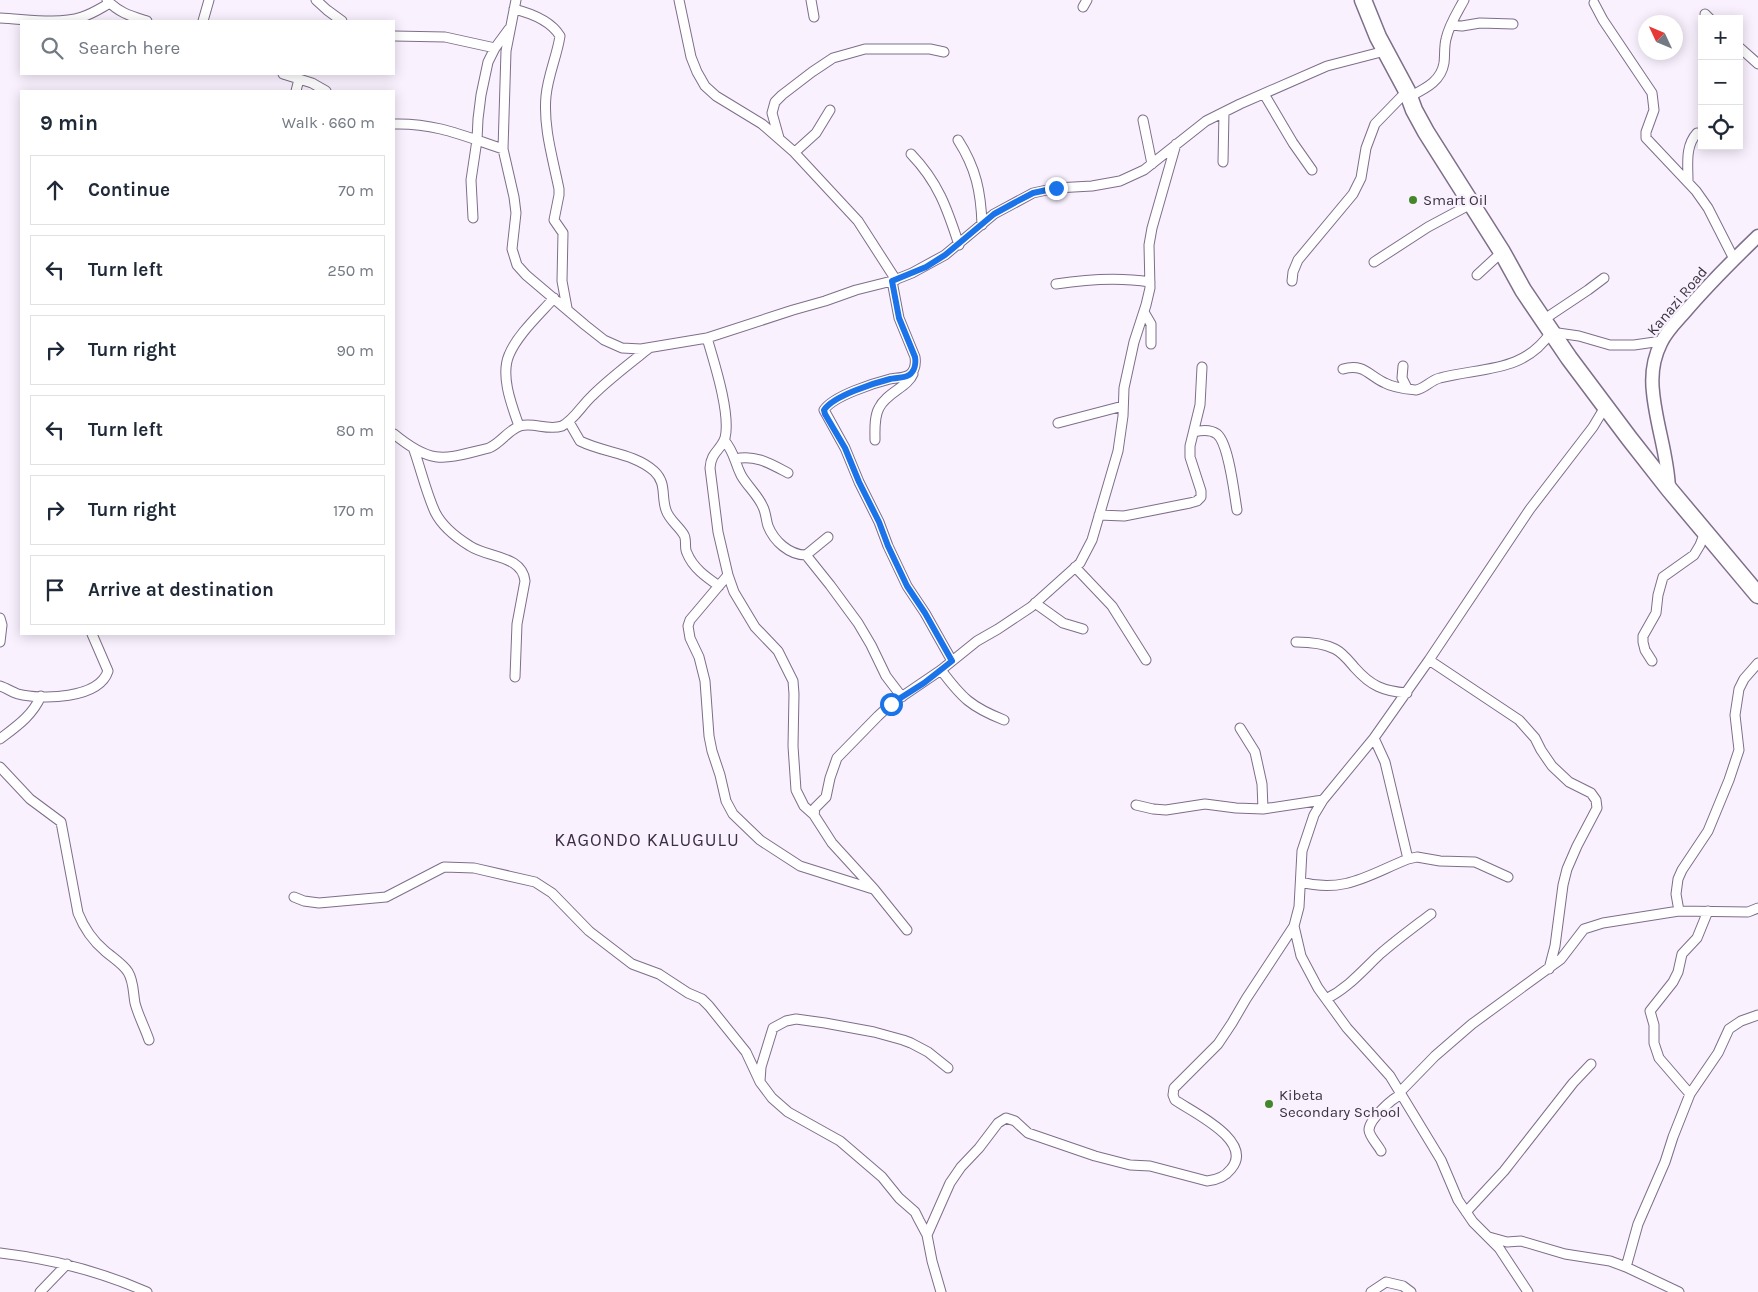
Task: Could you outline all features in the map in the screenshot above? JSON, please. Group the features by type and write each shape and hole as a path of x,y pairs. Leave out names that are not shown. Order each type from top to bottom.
{"highway":[{"path":"1363,0 1370,21 1426,132 1502,252 1523,290 1605,407 1668,489 1757,594"}],"main road":[{"name":"Kanazi Road","path":"1668,489 1666,460 1653,393 1652,374 1654,360 1662,341 1690,306 1758,236"}],"street":[{"path":"203,20 209,0"},
{"path":"316,0 341,20"},
{"path":"679,0 691,57 705,86 716,96 762,124 795,152 858,221 894,280 899,318 916,364 910,380 882,401 878,410 875,440"},
{"path":"811,0 814,17"},
{"path":"1292,282 1293,272 1298,260 1353,194 1361,178 1368,141 1375,124 1408,94 1426,89 1440,75 1444,64 1445,41 1464,0"},
{"path":"0,18 48,20 80,18 90,14 108,1 125,14 144,20"},
{"path":"1594,2 1603,20 1652,93 1654,110 1646,132 1646,138 1688,181 1708,208 1734,259"},
{"path":"567,308 562,281 563,233 554,220 559,189 546,114 549,74 560,36 553,26 522,11 515,5 505,73 503,149 516,213 512,249 517,264 526,275 604,340 622,348 649,348 708,338 856,290 894,280 926,267 959,245 994,214 1033,193 1056,188 1092,186 1120,181 1144,170 1195,128 1224,112 1327,66 1385,51"},
{"path":"1451,25 1462,26 1480,23 1513,24"},
{"path":"473,218 471,180 481,95 488,62 495,48 510,29"},
{"path":"395,36 445,37 495,48"},
{"path":"779,138 772,113 775,102 812,72 833,58 865,49 930,49 944,52"},
{"path":"1743,51 1758,64"},
{"path":"286,75 312,83 324,90"},
{"path":"296,90 299,79"},
{"path":"1264,94 1293,143 1312,170"},
{"path":"795,152 816,133 830,110"},
{"path":"1223,162 1224,112"},
{"path":"1143,120 1152,164"},
{"path":"395,124 433,126 503,149"},
{"path":"1688,181 1688,146 1696,133"},
{"path":"958,140 973,168 981,203 982,225"},
{"path":"814,815 815,808 826,797 837,758 878,716 977,641 998,630 1035,603 1080,563 1092,540 1118,451 1124,388 1150,282 1149,245 1152,228 1177,143"},
{"path":"911,154 925,170 940,193 959,245"},
{"path":"1374,262 1428,227 1471,204"},
{"path":"1477,275 1502,252"},
{"path":"1343,369 1357,368 1369,372 1386,384 1420,389 1437,378 1495,368 1514,362 1526,357 1544,343 1547,326 1604,278"},
{"path":"1056,284 1104,279 1150,282"},
{"path":"519,426 507,389 508,356 528,328 554,298"},
{"path":"1144,312 1151,324 1151,344"},
{"path":"1547,326 1610,345 1634,345 1662,341"},
{"path":"708,338 719,378 726,432 724,440 710,460 718,532 734,592 756,627 778,651 793,681 793,746 796,790 804,806 814,815 832,843 908,930"},
{"path":"395,435 421,454 440,458 483,450 497,445 519,426 528,425 551,428 561,426 569,422 592,396 649,348"},
{"path":"1403,366 1402,378 1407,388"},
{"path":"1099,515 1124,516 1198,500 1201,497 1201,491 1190,457 1200,405 1202,367"},
{"path":"914,370 908,376 890,379 851,393 824,410 845,448 907,586 925,613 952,661"},
{"path":"1058,423 1123,406"},
{"path":"927,1235 950,1183 998,1123 1006,1118 1015,1122 1028,1133 1096,1156 1130,1164 1150,1166 1207,1181 1216,1180 1233,1167 1236,1153 1232,1142 1214,1125 1175,1100 1172,1091 1180,1080 1218,1044 1294,926 1299,907 1302,851 1314,816 1323,800 1374,738 1407,693 1530,509 1593,426 1605,407"},
{"path":"569,422 580,441 630,457 656,473 664,486 665,508 668,516 684,535 686,552 700,573 718,586"},
{"path":"1194,432 1204,430 1212,432 1223,442 1237,510"},
{"path":"724,440 734,454 740,473 762,504 772,534 780,544 792,553 806,555 830,585 858,623 886,676 902,697"},
{"path":"414,450 435,512 442,522 471,547 516,564 524,574 525,581 517,624 515,677"},
{"path":"735,459 746,456 754,457 788,473"},
{"path":"1652,661 1645,650 1643,636 1656,613 1660,585 1664,577 1694,555 1705,532"},
{"path":"806,555 828,537"},
{"path":"1075,568 1112,606 1146,660"},
{"path":"728,575 690,620 688,626 690,638 704,672 709,736 726,801 733,814 773,850 800,866 874,889"},
{"path":"1035,603 1049,615 1063,623 1083,630"},
{"path":"0,618 2,625 0,642"},
{"path":"0,686 17,693 55,697 75,695 99,684 106,678 108,672 92,635"},
{"path":"1296,642 1323,645 1337,650 1363,677 1378,687 1407,693"},
{"path":"1429,660 1519,720 1535,738 1540,750 1552,766 1569,782 1591,793 1596,800 1597,808 1567,869 1555,946 1549,970"},
{"path":"1679,910 1676,894 1678,878 1708,831 1729,780 1739,750 1735,715 1739,689 1744,679 1758,663"},
{"path":"941,670 963,698 987,714 1004,720"},
{"path":"0,739 27,718 41,696"},
{"path":"1240,728 1255,752 1257,759 1262,784 1263,809"},
{"path":"1374,738 1388,771 1408,859"},
{"path":"0,766 30,799 61,822 80,919 91,937 130,974 136,1004 149,1040"},
{"path":"1136,805 1166,810 1205,804 1263,809 1323,800"},
{"path":"1301,882 1323,886 1346,884 1378,873 1408,859 1417,858 1475,862 1508,877"},
{"path":"294,897 319,904 386,897 444,867 474,868 535,882 552,893 589,931 632,964 659,974 688,993 702,999 746,1052 760,1082 780,1106 831,1135 882,1177 899,1198 915,1212 927,1235 941,1292"},
{"path":"1381,1151 1370,1133 1370,1127 1375,1118 1390,1101 1400,1094 1435,1056 1490,1009 1549,970 1561,959 1584,929 1603,923 1679,910 1748,912 1758,908"},
{"path":"1690,1094 1659,1058 1654,1043 1654,1025 1650,1011 1673,982 1678,972 1682,954 1697,938 1708,911"},
{"path":"1326,999 1350,985 1389,947 1432,914"},
{"path":"1294,926 1304,963 1326,999 1347,1028 1384,1068 1441,1160 1452,1189 1466,1212 1499,1248 1528,1292"},
{"path":"1626,1267 1638,1224 1665,1162 1678,1121 1690,1094 1718,1053 1729,1029 1758,1015"},
{"path":"760,1082 761,1067 774,1028 786,1021 796,1019 825,1022 903,1040 928,1052 948,1068"},
{"path":"1466,1212 1504,1171 1573,1083 1591,1064"},
{"path":"1489,1237 1507,1242 1521,1241 1565,1254 1610,1261 1679,1292"},
{"path":"0,1253 67,1264 101,1274 148,1292"},
{"path":"40,1292 67,1264"},
{"path":"1371,1292 1386,1282 1403,1286 1411,1292"}],"place":[{"name":"Smart Oil","path":"1413,200"},
{"name":"Kibeta Secondary School","path":"1269,1104"}],"district":[{"name":"KAGONDO KALUGULU","path":"647,840"}],"route":[{"path":"891,704 924,683 952,661 925,613 907,586 859,482 857,473 824,410 851,393 890,379 908,376 914,370 916,364 915,357 902,328 892,281 926,267 945,255 994,214 1033,193 1056,188"}]}
